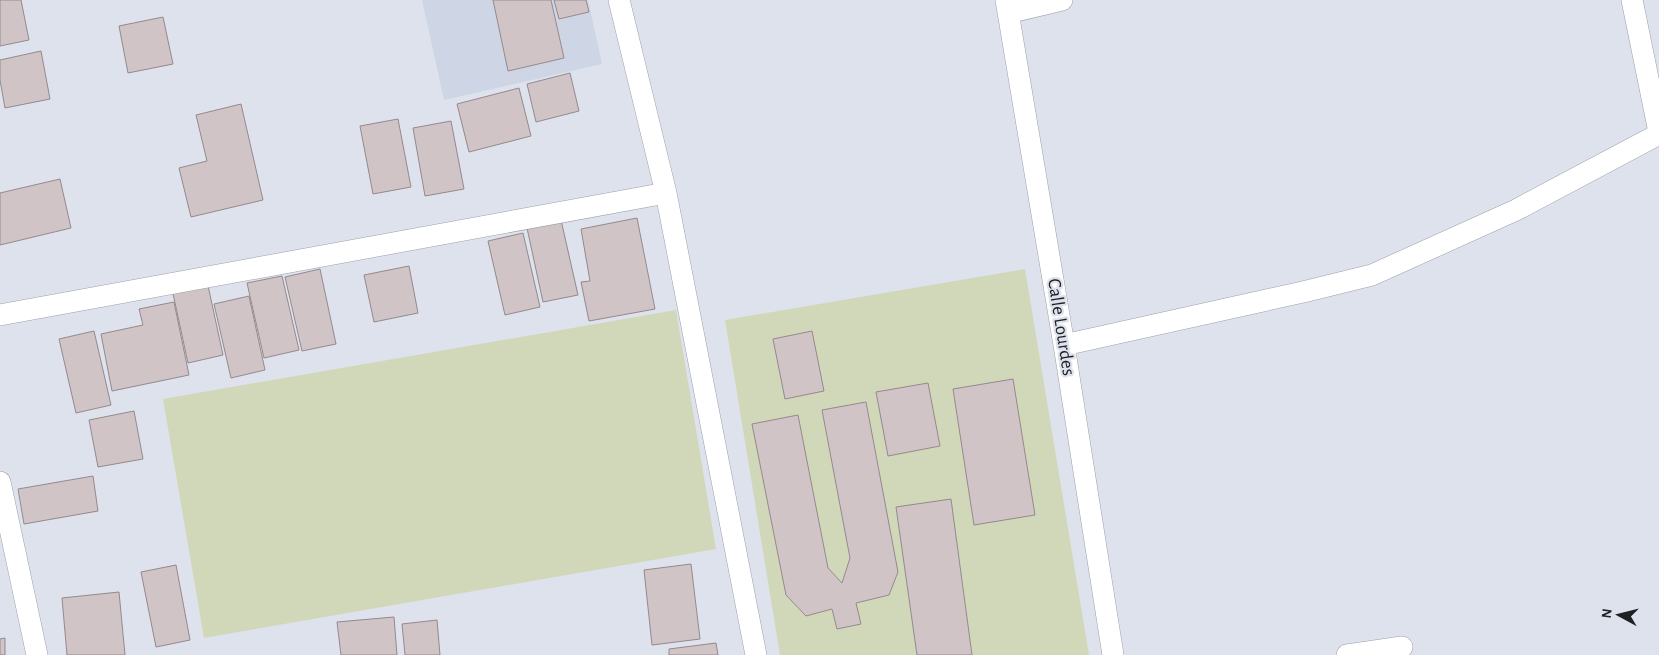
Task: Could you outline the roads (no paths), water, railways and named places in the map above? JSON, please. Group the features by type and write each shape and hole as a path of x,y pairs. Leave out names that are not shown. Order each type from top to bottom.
{"street":[{"path":"619,0 666,193 756,655"},
{"path":"1007,7 1062,0"},
{"path":"1064,345 1303,292 1372,274 1516,210 1659,133 1632,0"},
{"name":"Calle Lourdes","path":"1007,7 1064,345 1113,655"},
{"path":"0,315 666,193"},
{"path":"0,482 37,655"},
{"path":"1347,655 1402,646"}]}
